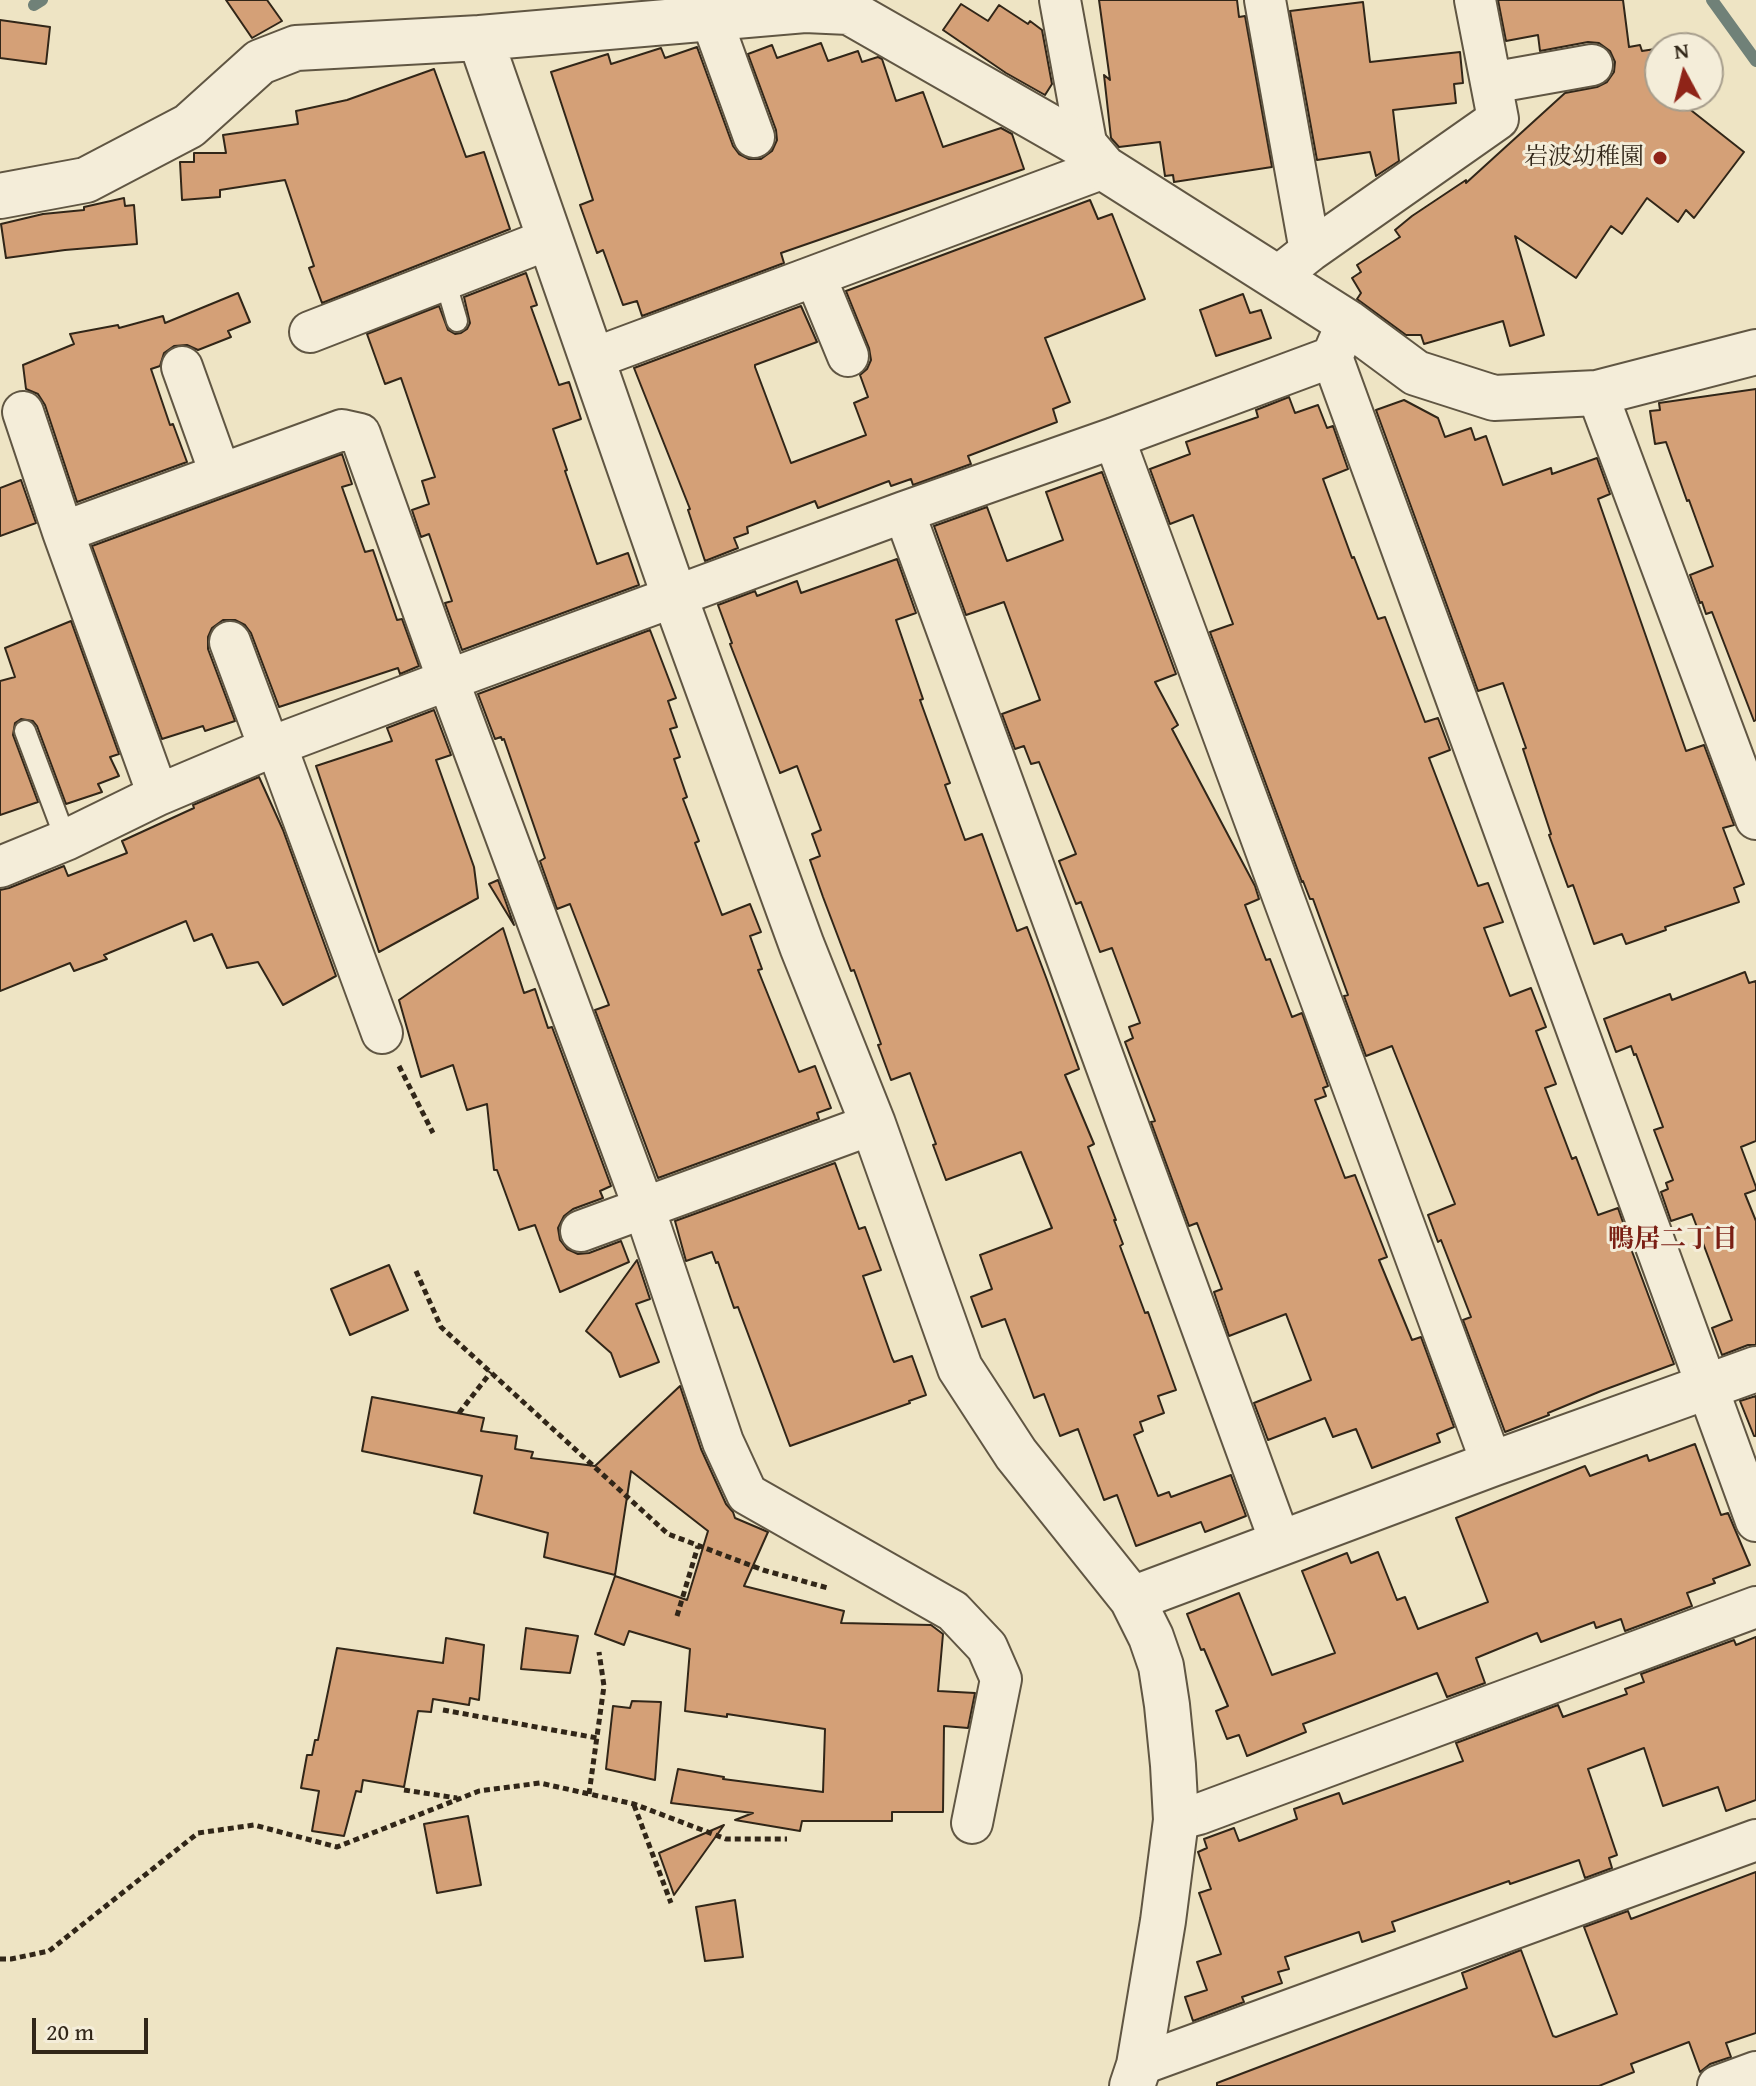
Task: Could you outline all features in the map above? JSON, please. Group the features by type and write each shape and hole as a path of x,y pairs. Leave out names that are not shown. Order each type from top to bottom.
{"street":[{"path":"1060,0 1096,158"},
{"path":"1265,0 1294,264 1339,340 1756,1521"},
{"path":"1294,264 1498,119 1475,0"},
{"path":"0,196 86,180 189,126 260,62 296,48 480,38 711,18 806,5 849,12 1096,158 1294,264"},
{"path":"711,18 754,137"},
{"path":"480,38 674,595 802,946 873,1124 960,1368 1016,1454 1132,1599 1161,1666 1176,1820 1163,1921 1136,2075"},
{"path":"1491,83 1592,65"},
{"path":"592,359 815,276 1096,158"},
{"path":"310,332 549,239"},
{"path":"815,276 848,356"},
{"path":"0,867 276,745 674,595 1114,438 1339,340 1416,373 1494,398 1597,393 1756,352"},
{"path":"182,367 220,473"},
{"path":"1597,393 1756,819"},
{"path":"23,412 158,795"},
{"path":"63,532 342,430 360,434 644,1208 723,1442 747,1494 953,1611 987,1647 1001,1679 972,1823"},
{"path":"1114,438 1492,1464"},
{"path":"904,512 1281,1544"},
{"path":"230,642 266,739 276,745 382,1033"},
{"path":"581,1231 873,1124"},
{"path":"1132,1599 1756,1369"},
{"path":"1176,1820 1756,1607"},
{"path":"1136,2075 1756,1840"},
{"path":"1718,2086 1756,2072"}],"lane":[{"path":"445,280 457,321"},
{"path":"25,731 66,840"}],"path":[{"path":"382,1033 433,1133"},
{"path":"416,1271 441,1327 668,1534 763,1570 836,1590"},
{"path":"459,1413 491,1372"},
{"path":"677,1616 698,1546"},
{"path":"589,1794 604,1686 599,1652"},
{"path":"443,1710 597,1738"},
{"path":"0,1959 49,1951 198,1833 254,1825 337,1847 479,1791 540,1783 634,1804 726,1839 787,1839"},
{"path":"404,1790 458,1798"},
{"path":"634,1804 671,1903"}],"building":[{"path":"226,0 267,0 282,21 252,38"},
{"path":"1099,0 1237,0 1239,17 1245,16 1272,167 1174,182 1173,175 1165,176 1160,142 1119,147 1111,138 1104,75 1110,80"},
{"path":"1498,0 1623,0 1629,47 1640,45 1644,51 1644,112 1693,112 1744,152 1694,218 1686,210 1678,222 1647,198 1622,234 1611,226 1576,278 1515,236 1544,335 1510,346 1503,321 1424,344 1421,335 1406,335 1357,299 1361,293 1352,278 1361,272 1357,265 1400,237 1395,230 1412,216 1466,180 1466,183 1565,93 1597,87 1607,82 1614,72 1615,62 1610,51 1599,43 1588,42 1540,51 1538,35 1506,41"},
{"path":"1363,2 1370,62 1460,52 1463,83 1454,84 1456,103 1393,110 1399,161 1376,176 1370,152 1317,160 1290,11"},
{"path":"961,4 988,21 999,5 1042,30 1052,84 1045,95 1006,73 943,30"},
{"path":"0,20 50,27 46,64 0,58"},
{"path":"821,43 828,61 858,51 862,62 878,57 882,59 896,101 923,92 943,147 1001,128 1012,134 1024,169 781,253 784,263 642,316 637,301 623,305 603,250 597,253 580,205 593,200 551,72 608,54 611,64 661,48 665,58 697,47 733,146 739,154 749,159 761,159 772,151 777,140 776,130 748,54 772,45 777,58"},
{"path":"434,69 466,157 484,152 510,229 322,303 309,268 314,266 285,180 220,190 220,197 182,200 180,162 194,162 194,153 226,153 223,135 298,124 296,111 347,100"},
{"path":"124,198 125,206 134,205 137,244 6,258 1,224 43,214 84,210 84,207"},
{"path":"1090,200 1098,219 1112,214 1145,299 1045,338 1070,402 1053,409 1057,422 968,456 971,464 913,485 911,479 891,486 889,481 818,508 815,501 747,527 748,533 734,538 738,548 705,561 690,509 634,368 801,306 817,342 755,365 791,463 866,435 854,403 868,397 860,375 871,360 846,291"},
{"path":"526,273 537,305 531,307 559,385 569,382 581,419 553,429 597,564 628,553 639,585 462,650 445,603 452,601 429,534 421,537 412,510 429,504 422,481 435,477 401,378 385,384 367,334 439,306 448,330 461,333 470,323 464,297"},
{"path":"238,293 250,322 228,331 231,337 198,350 187,345 174,346 164,353 160,366 151,369 170,425 173,424 187,462 77,502 45,405 38,394 26,389 23,365 74,344 70,334 118,325 119,328 163,316 165,323"},
{"path":"1243,294 1250,313 1261,310 1271,338 1216,356 1200,310"},
{"path":"1756,389 1754,721 1712,612 1706,614 1690,575 1713,566 1666,442 1655,444 1650,411 1660,410 1659,403"},
{"path":"1289,397 1295,413 1318,405 1327,428 1333,426 1348,469 1323,479 1352,558 1378,619 1385,617 1425,722 1438,718 1450,750 1429,758 1478,886 1488,883 1503,922 1484,928 1510,996 1531,988 1546,1027 1536,1031 1556,1084 1545,1088 1572,1159 1576,1157 1598,1215 1618,1208 1674,1364 1505,1432 1463,1320 1471,1317 1428,1215 1455,1204 1392,1046 1366,1056 1344,996 1348,995 1313,899 1310,899 1302,882 1210,632 1233,624 1193,515 1170,524 1150,469 1190,454 1186,442 1258,417 1256,410"},
{"path":"1404,400 1438,418 1445,437 1471,428 1475,440 1486,436 1503,485 1551,468 1552,474 1597,458 1610,494 1598,499 1686,751 1704,745 1734,825 1723,828 1744,884 1734,888 1739,902 1626,944 1622,934 1594,944 1573,885 1568,887 1549,835 1523,749 1526,748 1503,683 1478,691 1376,410"},
{"path":"342,454 352,484 342,487 365,552 373,550 397,620 402,619 419,666 400,674 398,668 279,707 251,633 245,625 235,620 223,620 212,628 208,649 235,721 205,731 203,726 162,739 92,546"},
{"path":"1102,472 1176,674 1155,682 1178,725 1172,729 1255,886 1259,899 1245,905 1292,1017 1302,1013 1328,1086 1323,1088 1326,1096 1315,1100 1345,1178 1355,1175 1387,1257 1379,1260 1412,1340 1421,1337 1454,1427 1437,1434 1440,1442 1372,1468 1356,1429 1333,1437 1325,1418 1268,1440 1254,1403 1311,1380 1286,1314 1229,1336 1214,1292 1222,1289 1197,1223 1189,1226 1125,1042 1133,1038 1129,1027 1140,1023 1112,948 1100,952 1081,902 1076,904 1059,861 1076,854 1039,762 1031,764 1024,746 1015,749 1002,714 1040,700 1004,602 966,615 934,526 987,507 1007,561 1063,540 1046,492"},
{"path":"21,480 36,523 0,536 0,488"},
{"path":"897,559 916,613 896,620 950,783 945,785 965,840 982,834 1017,931 1027,927 1079,1069 1065,1075 1094,1144 1088,1147 1116,1220 1123,1244 1120,1246 1176,1390 1158,1396 1164,1413 1140,1422 1143,1431 1134,1435 1158,1496 1169,1492 1171,1497 1231,1475 1246,1516 1205,1532 1201,1522 1136,1546 1117,1495 1104,1500 1078,1429 1060,1436 1044,1394 1034,1398 1005,1319 982,1327 971,1297 992,1289 980,1255 1052,1228 1021,1152 946,1180 910,1073 891,1080 854,970 851,971 823,897 810,860 820,856 812,834 821,830 797,766 780,773 730,644 718,605 755,591 757,596 797,581 801,593"},
{"path":"71,621 119,754 110,757 119,776 98,784 102,792 66,804 37,726 33,721 21,719 15,723 13,735 38,802 0,815 0,681 15,677 5,648"},
{"path":"650,630 676,698 668,701 677,727 670,729 680,757 674,759 687,797 683,799 699,841 695,843 722,915 750,904 761,932 750,936 762,969 758,970 799,1072 815,1066 831,1108 817,1113 819,1119 658,1178 595,1010 609,1005 570,904 557,909 540,861 545,858 504,739 495,739 478,694"},
{"path":"434,710 451,755 436,760 474,867 478,898 379,952 316,766 392,741 387,728"},
{"path":"259,777 283,830 336,976 283,1005 258,962 227,968 212,934 194,941 186,921 104,955 107,959 74,971 70,963 0,991 0,890 64,866 68,876 127,853 122,841 194,808 193,805"},
{"path":"498,880 514,925 489,884"},
{"path":"503,928 524,993 535,989 548,1028 552,1027 611,1186 600,1191 603,1198 573,1209 564,1216 558,1228 560,1240 567,1249 578,1254 621,1241 629,1262 560,1292 535,1225 519,1230 497,1170 494,1170 487,1104 467,1110 453,1065 421,1077 399,1000"},
{"path":"1745,972 1749,983 1756,981 1756,1141 1741,1147 1756,1187 1756,1190 1745,1194 1756,1221 1756,1345 1722,1355 1712,1328 1732,1320 1692,1214 1671,1221 1661,1192 1668,1189 1666,1183 1673,1180 1654,1130 1663,1127 1636,1054 1631,1046 1616,1052 1604,1019 1670,994 1672,1000"},
{"path":"835,1163 859,1229 865,1227 881,1270 863,1276 892,1358 894,1362 912,1356 926,1395 790,1446 718,1262 712,1252 686,1261 675,1221"},
{"path":"637,1260 650,1299 636,1304 659,1362 620,1377 611,1353 586,1331"},
{"path":"389,1265 408,1310 350,1335 331,1289"},
{"path":"680,1386 701,1449 726,1504 735,1518 768,1532 744,1586 844,1611 841,1623 931,1625 943,1634 938,1691 975,1693 968,1728 944,1726 943,1812 892,1812 892,1821 802,1821 800,1831 735,1820 753,1813 671,1803 678,1769 723,1779 823,1792 825,1729 685,1711 690,1649 629,1631 624,1645 595,1634 615,1576 687,1600 708,1531 631,1471 615,1575 544,1557 548,1533 474,1513 482,1476 362,1451 372,1397 484,1418 481,1431 517,1436 515,1449 533,1452 531,1458 595,1466"},
{"path":"1756,1396 1756,1436 1754,1436 1740,1401"},
{"path":"1695,1444 1721,1515 1728,1513 1750,1565 1687,1593 1692,1606 1625,1631 1621,1619 1596,1628 1594,1622 1541,1642 1537,1633 1476,1658 1485,1683 1447,1697 1437,1673 1303,1724 1306,1732 1247,1756 1239,1735 1227,1739 1216,1711 1228,1706 1187,1614 1239,1593 1272,1675 1335,1653 1302,1571 1347,1553 1351,1563 1378,1552 1397,1600 1405,1597 1418,1629 1488,1602 1456,1518 1585,1466 1590,1476 1647,1455 1649,1461"},
{"path":"526,1628 578,1636 570,1673 521,1669"},
{"path":"1756,1637 1756,1800 1726,1811 1718,1787 1663,1806 1644,1748 1588,1769 1617,1855 1609,1858 1612,1868 1585,1878 1579,1860 1392,1922 1395,1931 1362,1942 1359,1932 1285,1957 1289,1969 1278,1972 1282,1983 1242,1997 1244,2002 1193,2021 1185,1997 1207,1990 1197,1962 1221,1954 1199,1893 1211,1889 1198,1852 1207,1848 1204,1839 1234,1828 1239,1841 1297,1819 1294,1809 1339,1793 1343,1804 1463,1761 1456,1743 1558,1705 1563,1717 1627,1694 1625,1689 1644,1682 1641,1674 1734,1640 1736,1645"},
{"path":"446,1638 484,1645 479,1700 470,1698 469,1705 433,1699 431,1712 418,1711 404,1787 363,1780 361,1792 356,1791 344,1836 312,1831 319,1791 301,1788 307,1755 312,1755 315,1740 318,1740 337,1648 443,1663"},
{"path":"632,1701 661,1702 655,1780 606,1769 613,1706 630,1708"},
{"path":"468,1816 481,1885 437,1893 424,1824"},
{"path":"724,1825 674,1895 659,1853"},
{"path":"1756,1872 1756,2033 1726,2043 1731,2057 1710,2064 1700,2072 1689,2042 1631,2064 1634,2072 1599,2086 1217,2086 1217,2083 1467,1988 1462,1973 1521,1950 1553,2036 1617,2014 1584,1927 1628,1911 1631,1919"},
{"path":"735,1900 743,1957 705,1961 696,1907"}],"waterway":[{"path":"34,5 42,0"},
{"path":"1712,0 1756,61"}],"place":[{"name":"岩波幼稚園","path":"1660,158"}],"district":[{"name":"鴨居二丁目","path":"1673,1240"}]}
